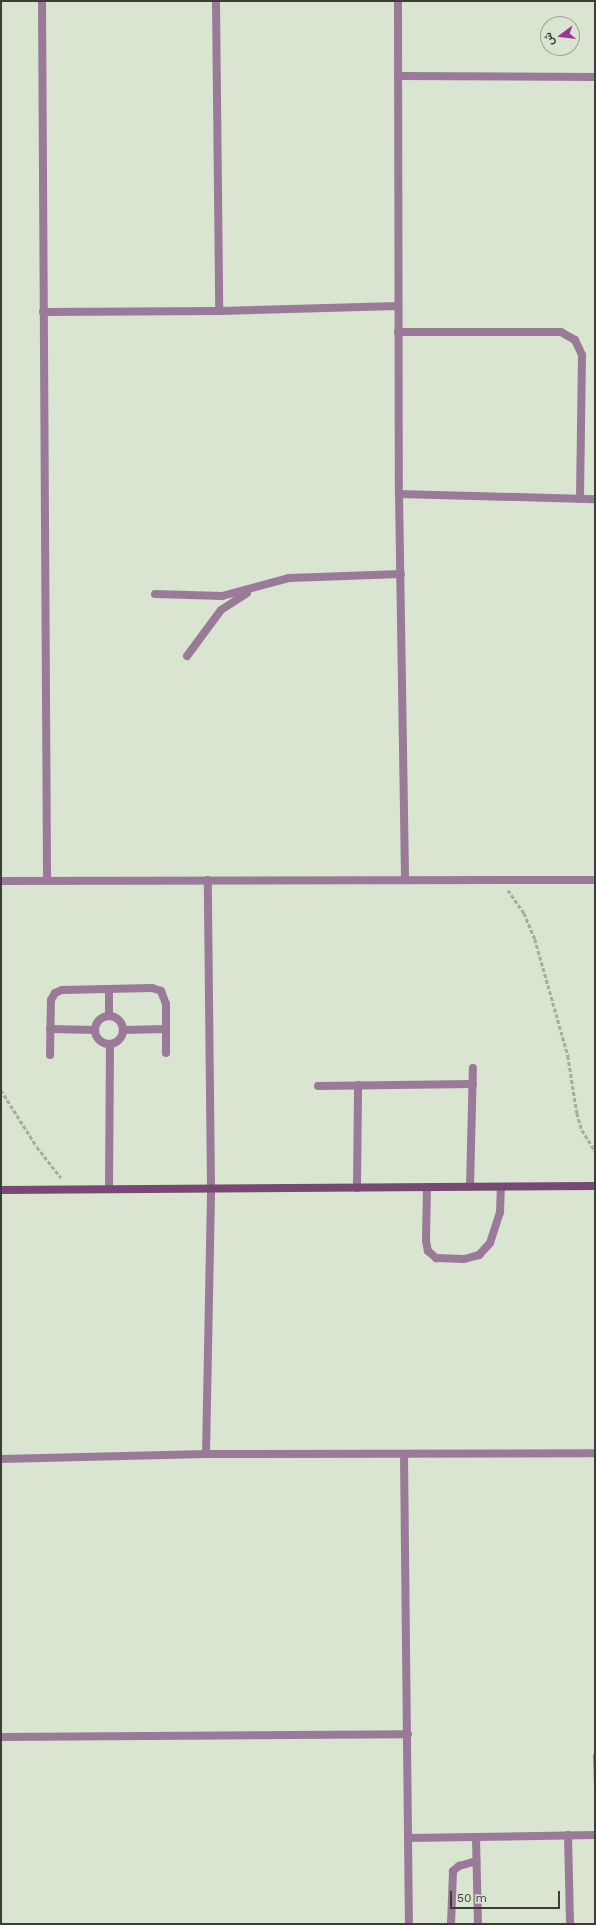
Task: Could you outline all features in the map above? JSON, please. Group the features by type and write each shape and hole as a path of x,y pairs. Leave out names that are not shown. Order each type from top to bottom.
{"street":[{"path":"42,1 47,881"},
{"path":"216,1 219,312"},
{"path":"398,1 399,494 405,880"},
{"path":"398,76 595,76"},
{"path":"43,312 219,312 398,306"},
{"path":"398,332 561,332 575,340 582,355 580,499"},
{"path":"399,494 595,499"},
{"path":"155,594 222,596 290,578 401,574"},
{"path":"187,656 221,610 260,586"},
{"path":"206,1454 211,1189 208,880"},
{"path":"1,881 595,880"},
{"path":"50,1055 51,1000 55,993 62,990 152,988 160,991 166,999 166,1053"},
{"path":"109,989 109,1015"},
{"path":"109,1015 121,1021 124,1030 121,1038 110,1044 101,1042 95,1030 101,1018 109,1015"},
{"path":"124,1030 166,1029"},
{"path":"50,1030 95,1030"},
{"path":"110,1044 110,1189"},
{"path":"470,1187 474,1068"},
{"path":"318,1086 473,1084"},
{"path":"357,1188 358,1085"},
{"path":"1,1190 595,1186"},
{"path":"427,1187 426,1241 428,1251 436,1258 464,1259 479,1255 490,1243 500,1212 502,1187"},
{"path":"1,1458 206,1454 595,1453"},
{"path":"404,1454 409,1924"},
{"path":"1,1737 408,1734"},
{"path":"568,1835 570,1924"},
{"path":"408,1838 595,1835"},
{"path":"476,1837 478,1924"},
{"path":"451,1924 453,1871 455,1868 476,1861"}],"path":[{"path":"498,880 516,901 535,939 568,1056 577,1113 582,1130 595,1151"},
{"path":"1,1090 37,1147 70,1189"}]}
